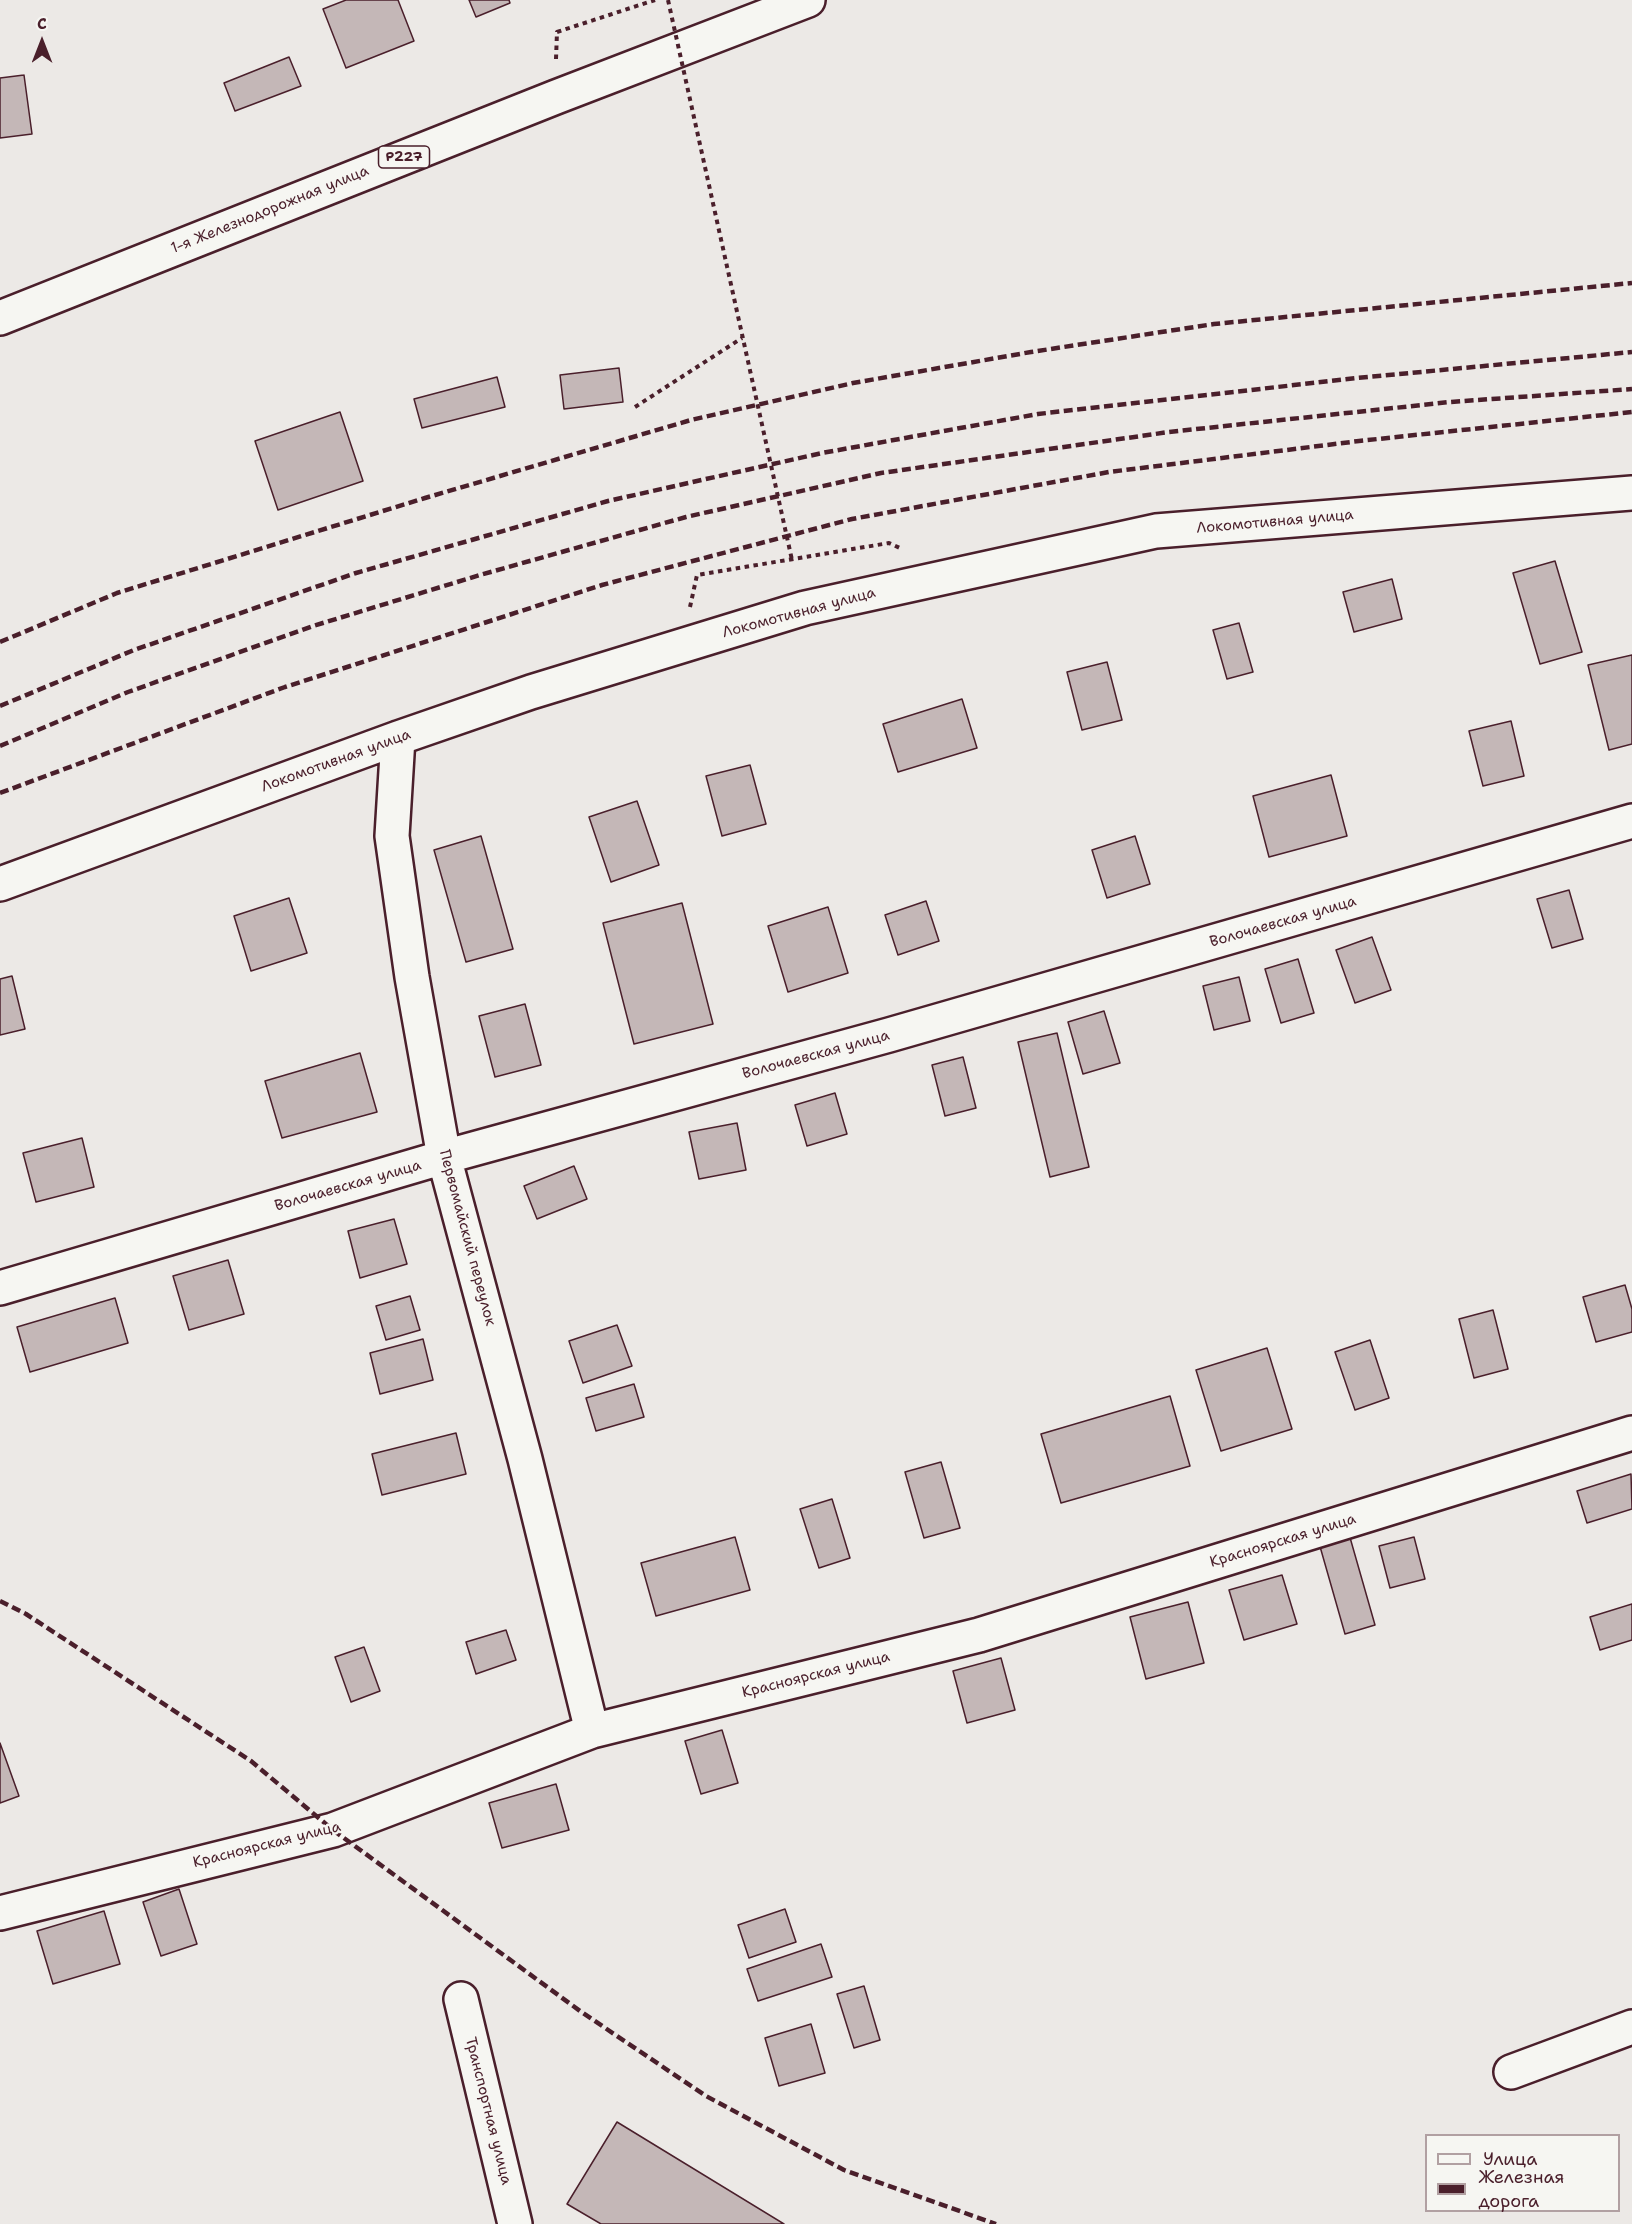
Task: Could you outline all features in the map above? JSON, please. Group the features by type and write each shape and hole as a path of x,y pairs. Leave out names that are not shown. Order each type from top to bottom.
{"street":[{"name":"1-я Железнодорожная улица","path":"0,318 545,101 808,0"},
{"name":"Локомотивная улица","path":"0,884 398,738 531,692 805,608 1155,531 1632,493"},
{"name":"Первомайский переулок","path":"398,738 392,836 412,977 444,1157 525,1459 592,1731"},
{"name":"Волочаевская улица","path":"0,1288 444,1157 889,1035 1632,821"},
{"name":"Красноярская улица","path":"0,1913 333,1830 592,1731 979,1635 1632,1433"},
{"name":"Транспортная улица","path":"461,1999 515,2224"},
{"path":"1511,2072 1632,2027"}],"path":[{"path":"557,32 656,0"},
{"path":"668,0 792,560"},
{"path":"635,407 742,338"},
{"path":"697,575 889,543"}],"building":[{"path":"346,0 398,0 414,41 346,68 323,9"},
{"path":"469,0 509,0 510,3 476,17"},
{"path":"289,57 301,86 235,111 224,83"},
{"path":"24,75 32,134 0,138 0,78"},
{"path":"619,368 623,402 564,409 560,375"},
{"path":"497,377 505,407 422,428 414,399"},
{"path":"340,412 363,481 278,510 255,441"},
{"path":"1555,561 1582,652 1540,664 1513,573"},
{"path":"1392,579 1402,619 1354,632 1343,592"},
{"path":"1239,623 1253,672 1227,679 1213,630"},
{"path":"1632,655 1632,744 1609,750 1588,665"},
{"path":"1107,662 1122,720 1082,730 1067,672"},
{"path":"962,699 977,748 898,772 883,724"},
{"path":"1511,721 1524,776 1483,786 1469,731"},
{"path":"750,765 766,824 722,836 706,776"},
{"path":"1331,775 1347,836 1269,857 1253,796"},
{"path":"637,801 659,865 611,882 589,817"},
{"path":"481,836 513,949 466,962 434,850"},
{"path":"1135,836 1150,884 1107,898 1092,850"},
{"path":"1569,890 1583,939 1552,948 1537,899"},
{"path":"289,898 307,953 251,971 234,916"},
{"path":"926,901 939,941 898,955 885,915"},
{"path":"682,903 713,1024 634,1044 603,923"},
{"path":"828,907 848,973 788,992 768,926"},
{"path":"1372,937 1391,990 1355,1003 1336,950"},
{"path":"1298,959 1314,1013 1281,1023 1265,969"},
{"path":"12,976 25,1029 0,1035 0,979"},
{"path":"1239,977 1250,1021 1214,1030 1203,986"},
{"path":"525,1004 541,1065 495,1077 479,1016"},
{"path":"1104,1011 1120,1063 1083,1074 1068,1022"},
{"path":"1057,1033 1089,1167 1050,1177 1018,1042"},
{"path":"360,1053 377,1112 282,1138 265,1081"},
{"path":"963,1057 976,1108 945,1116 932,1065"},
{"path":"835,1093 847,1134 807,1146 795,1105"},
{"path":"737,1123 746,1170 699,1179 689,1132"},
{"path":"82,1138 94,1187 36,1202 23,1153"},
{"path":"574,1166 587,1199 537,1219 524,1186"},
{"path":"394,1219 407,1264 360,1278 348,1231"},
{"path":"228,1260 244,1314 189,1330 173,1276"},
{"path":"1625,1285 1632,1309 1632,1332 1596,1342 1583,1297"},
{"path":"410,1296 420,1330 386,1340 376,1306"},
{"path":"115,1298 128,1343 30,1372 17,1327"},
{"path":"1493,1310 1508,1369 1474,1378 1459,1319"},
{"path":"617,1325 632,1366 583,1383 569,1341"},
{"path":"423,1339 433,1380 380,1394 370,1353"},
{"path":"1370,1340 1389,1398 1355,1410 1335,1352"},
{"path":"1267,1348 1292,1429 1221,1451 1196,1370"},
{"path":"634,1384 644,1417 596,1431 586,1398"},
{"path":"1170,1396 1190,1466 1061,1503 1041,1434"},
{"path":"456,1433 466,1474 382,1495 372,1454"},
{"path":"941,1462 960,1528 924,1538 905,1472"},
{"path":"1631,1474 1632,1509 1587,1523 1577,1491"},
{"path":"832,1499 850,1558 819,1568 800,1509"},
{"path":"1349,1534 1375,1625 1345,1634 1319,1543"},
{"path":"735,1537 750,1590 656,1616 641,1563"},
{"path":"1414,1537 1425,1579 1390,1588 1379,1546"},
{"path":"1282,1575 1297,1624 1244,1640 1229,1590"},
{"path":"1188,1602 1204,1663 1146,1679 1130,1617"},
{"path":"1632,1604 1632,1640 1600,1650 1590,1617"},
{"path":"506,1630 516,1660 476,1674 466,1642"},
{"path":"364,1647 380,1691 351,1702 335,1657"},
{"path":"1001,1658 1015,1710 967,1723 953,1671"},
{"path":"722,1730 738,1783 701,1794 685,1741"},
{"path":"0,1743 19,1796 0,1803"},
{"path":"556,1784 569,1830 502,1848 489,1803"},
{"path":"179,1889 197,1944 161,1956 143,1902"},
{"path":"785,1909 796,1942 749,1958 738,1925"},
{"path":"104,1911 120,1964 53,1984 37,1931"},
{"path":"821,1944 832,1977 758,2001 747,1969"},
{"path":"864,1986 880,2040 854,2048 837,1994"},
{"path":"811,2024 825,2073 779,2086 765,2038"},
{"path":"617,2122 784,2224 601,2224 567,2204"}],"railway":[{"path":"0,642 117,593 425,498 691,420 853,383 1031,352 1214,324 1632,283"},
{"path":"0,706 134,650 356,573 608,501 822,453 1038,414 1357,378 1632,352"},
{"path":"0,746 128,692 313,626 480,575 686,517 881,473 1169,432 1450,402 1632,389"},
{"path":"0,793 285,687 602,585 852,519 1109,472 1359,441 1632,412"},
{"path":"0,1601 26,1614 251,1761 333,1830 580,2011 706,2096 844,2170 996,2224"}]}
